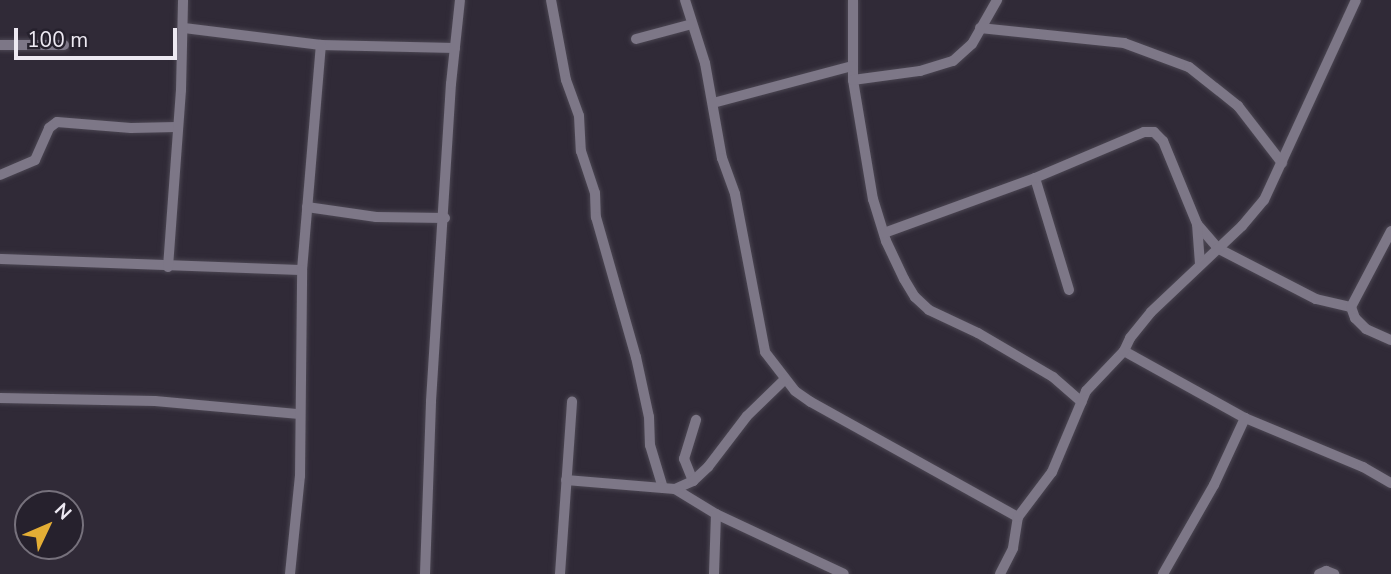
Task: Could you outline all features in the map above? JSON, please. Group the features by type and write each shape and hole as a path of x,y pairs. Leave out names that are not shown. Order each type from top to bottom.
{"street":[{"path":"168,267 184,28 183,0"},
{"path":"425,574 431,401 460,0"},
{"path":"551,0 564,71 579,116 581,151 595,192 596,217 636,357 649,417 650,445 663,488"},
{"path":"685,0 713,103 722,158 744,235 765,352 785,379 811,402 1018,517"},
{"path":"853,0 853,80 873,199 904,279 915,296 929,310 978,333 1053,377 1082,402"},
{"path":"853,80 920,71 953,61 972,44 997,0"},
{"path":"1000,574 1013,548 1018,517 1052,472 1086,391 1124,351 1130,338 1151,312 1219,249 1259,206 1282,163 1356,0"},
{"path":"636,39 692,24"},
{"path":"184,28 321,45 455,48"},
{"path":"980,29 1124,43 1189,67 1238,106 1275,150 1282,163"},
{"path":"0,45 64,45"},
{"path":"290,574 300,476 299,414 304,318 302,270 321,45"},
{"path":"713,103 852,66"},
{"path":"0,175 35,160 49,128 57,122 131,128 176,127"},
{"path":"884,233 1035,178 1144,132 1154,132 1163,141 1197,224 1200,264"},
{"path":"1035,178 1069,290"},
{"path":"307,207 376,216 445,218"},
{"path":"1197,224 1219,249 1316,299 1351,306"},
{"path":"1391,232 1351,306 1355,318 1366,329 1391,340"},
{"path":"0,260 302,270"},
{"path":"1124,351 1245,418 1363,467 1391,483"},
{"path":"675,489 693,481 723,451 747,416 785,379"},
{"path":"0,398 155,401 299,414"},
{"path":"560,574 572,401"},
{"path":"1163,574 1214,485 1245,418"},
{"path":"693,481 684,459 696,420"},
{"path":"566,480 675,489 716,514 844,574"},
{"path":"714,574 716,514"},
{"path":"1319,574 1326,571 1334,574"}]}
